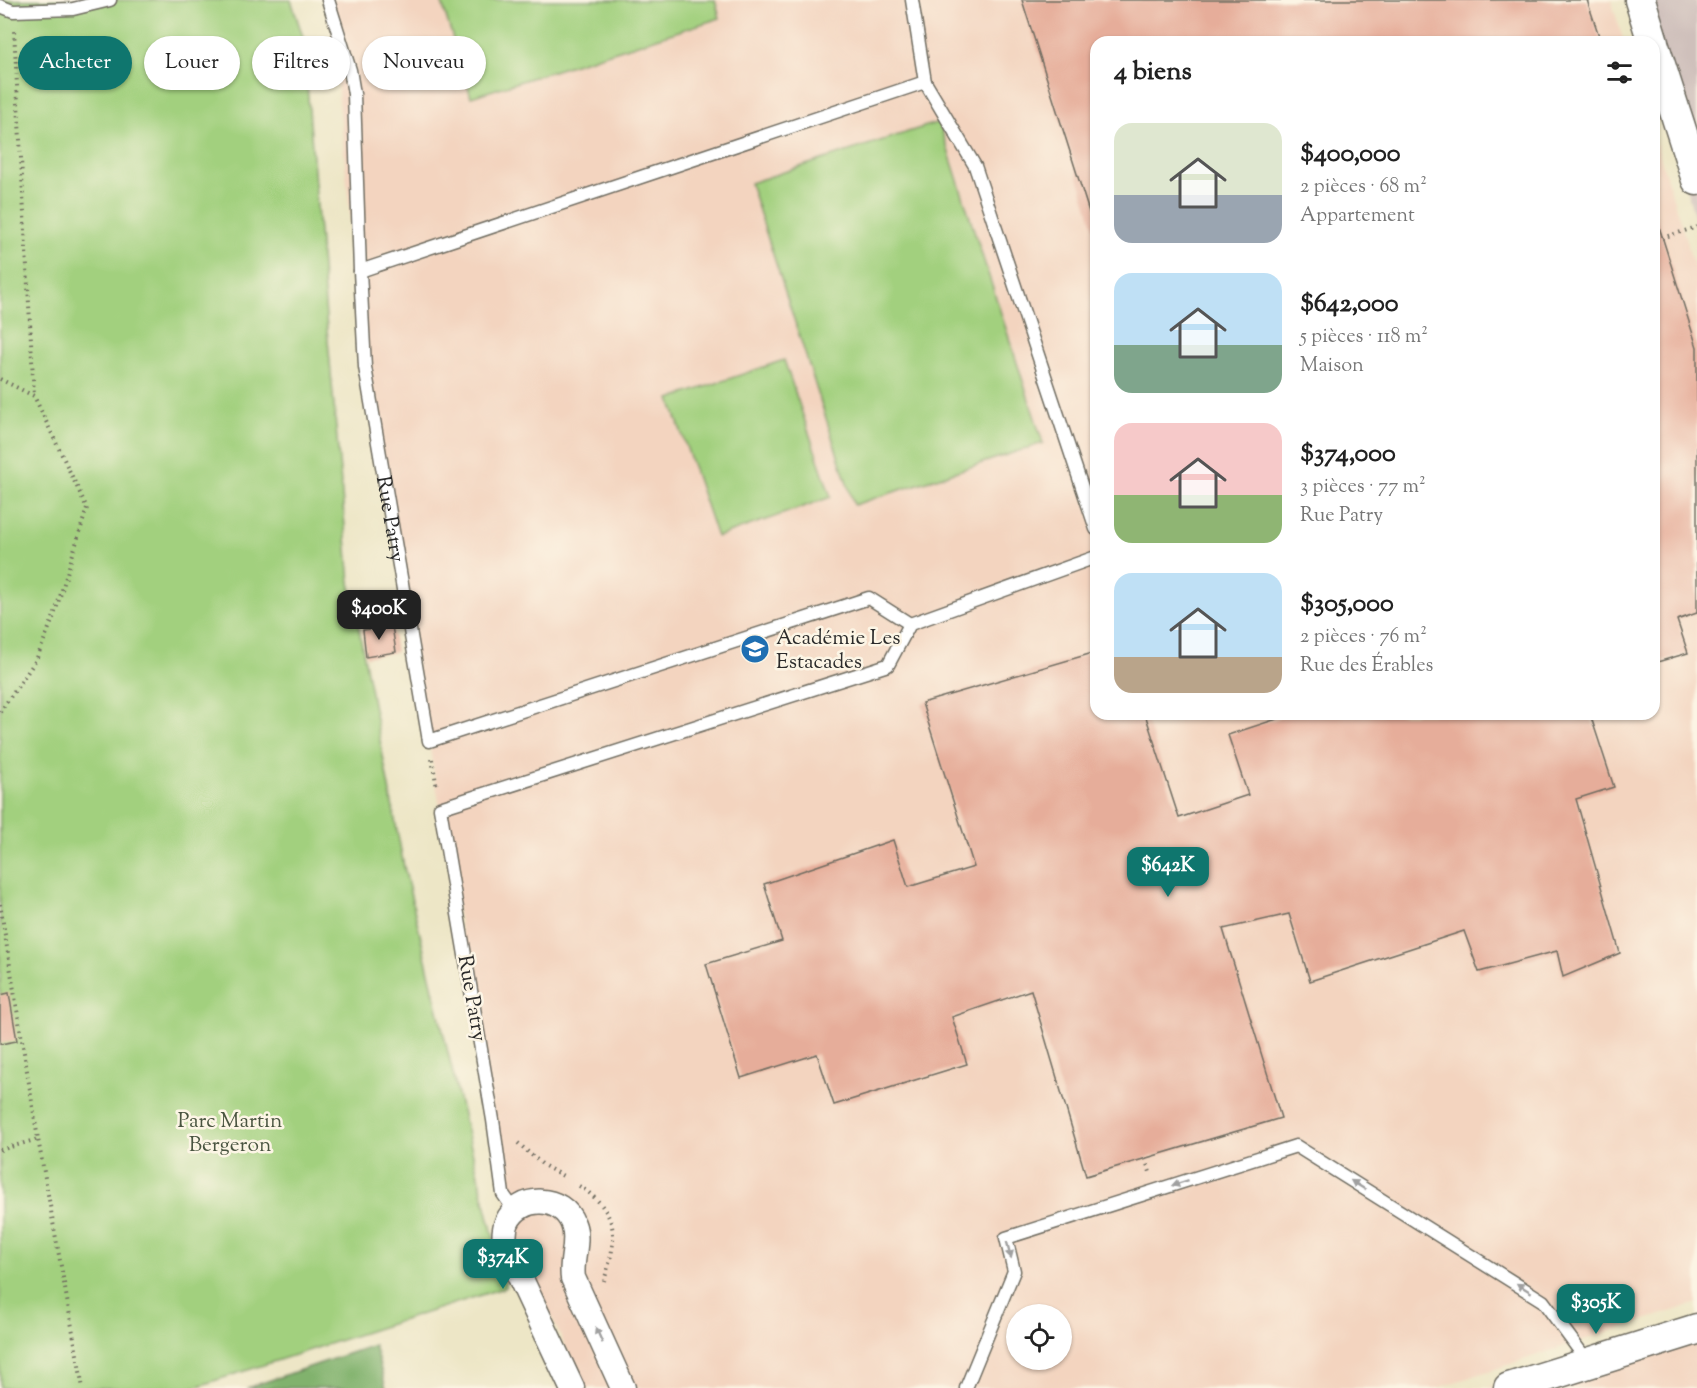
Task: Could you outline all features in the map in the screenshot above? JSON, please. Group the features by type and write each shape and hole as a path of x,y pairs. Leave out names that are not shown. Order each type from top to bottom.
{"street":[{"path":"1640,0 1651,36"},
{"path":"1660,63 1697,180"},
{"path":"572,1388 505,1245 504,1232 507,1221 525,1204 536,1201 547,1201 558,1206 567,1213 573,1223 576,1234 573,1278 623,1388"},
{"path":"1509,1388 1697,1329"}],"lane":[{"path":"0,6 13,10 73,9 111,0"},
{"name":"Rue Patry","path":"328,0 350,70 354,94 365,367 429,741"},
{"path":"912,0 925,82 975,166 1090,511"},
{"path":"360,271 925,82"},
{"path":"440,808 888,665 910,624 1090,559"},
{"path":"429,741 869,598 910,624"},
{"name":"Rue Patry","path":"440,808 494,1120 503,1194 515,1211"},
{"path":"966,1388 1014,1270 1006,1238 1296,1146 1544,1301 1589,1363"}],"path":[{"path":"0,712 36,660 54,616 87,508 34,396 13,10"},
{"path":"1662,238 1697,227"},
{"path":"0,379 34,396"},
{"path":"429,741 440,808"},
{"path":"0,904 38,1138 83,1388"},
{"path":"0,1149 38,1138"}],"shaded area":[{"name":"Académie Les Estacades","path":"323,0 1611,0 1622,36 1090,36 1090,720 1660,720 1660,156 1697,276 1697,1303 1437,1388 584,1388 512,1230 365,367 338,90 350,90 350,36 333,36"},
{"path":"1628,0 1697,0 1697,224 1660,103 1660,36 1639,36"},
{"path":"1697,1320 1697,1388 1487,1388"}],"green space":[{"name":"Parc Martin Bergeron","path":"0,0 291,0 303,36 252,36 252,90 307,90 350,582 404,867 506,1287 192,1388 0,1388"},
{"path":"441,0 715,0 720,18 471,97 469,90 486,90 486,36 452,36"},
{"path":"939,122 1043,443 854,505 750,183"},
{"path":"784,360 831,497 717,537 670,399"},
{"path":"374,1345 386,1388 247,1388"}],"building":[{"path":"1022,0 1587,0 1599,36 1090,36 1090,215"},
{"path":"1660,230 1697,347 1697,613 1677,620 1688,653 1660,661"},
{"path":"392,626 396,652 366,657 363,630"},
{"path":"1090,654 1090,720 1147,720 1179,818 1248,795 1228,735 1274,720 1592,720 1614,787 1576,799 1620,953 1563,977 1557,951 1479,972 1464,931 1310,981 1289,914 1223,929 1281,1118 1086,1176 1031,990 952,1017 967,1064 834,1105 817,1054 741,1078 706,964 782,941 764,884 893,840 908,887 974,867 922,703"},
{"path":"9,993 17,1041 0,1044 0,995"}],"place":[{"name":"Académie Les Estacades","path":"755,649"}]}
